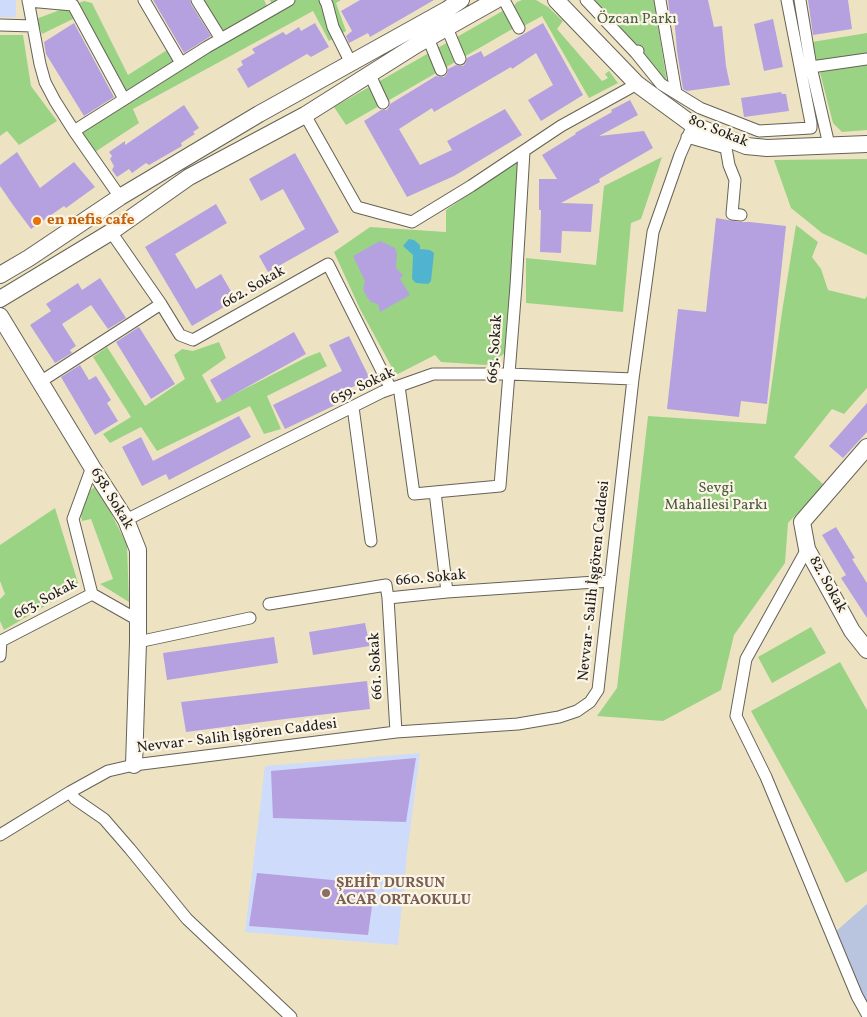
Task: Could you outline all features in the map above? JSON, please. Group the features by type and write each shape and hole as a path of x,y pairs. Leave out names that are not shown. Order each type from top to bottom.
{"street":[{"path":"144,0 181,63"},
{"path":"197,0 221,39"},
{"path":"74,131 181,63 289,0"},
{"path":"0,275 120,198 259,114 448,9 460,0"},
{"path":"0,298 110,232 190,177 305,115 428,38 496,0"},
{"path":"504,0 519,28"},
{"name":"80. Sokak","path":"556,0 638,84 690,131 746,146 767,148 867,144"},
{"path":"586,0 637,52 661,84 700,108 759,131 811,128 787,0"},
{"path":"660,0 676,93"},
{"path":"800,0 811,67 829,145"},
{"path":"120,198 74,131 45,82 28,1 73,5 124,99"},
{"path":"329,1 333,27 351,63"},
{"path":"0,26 33,26"},
{"path":"447,28 460,59"},
{"path":"428,38 441,70"},
{"path":"811,67 867,59"},
{"path":"370,75 383,103"},
{"path":"305,115 357,207 412,222 561,126 638,84"},
{"path":"690,131 726,148 729,166 735,180 732,214 741,216"},
{"name":"Nevvar - Salih İşgören Caddesi","path":"0,835 108,771 134,765 396,732 518,724 559,717 578,711 590,702 598,690 633,378 653,232 690,131"},
{"name":"665. Sokak","path":"435,492 500,486 516,286 524,151"},
{"name":"662. Sokak","path":"110,232 162,304 180,335 193,340 328,264 395,387"},
{"path":"40,382 162,304"},
{"name":"658. Sokak","path":"0,316 126,520 138,550 138,642 134,765"},
{"name":"659. Sokak","path":"126,520 382,392 433,374 509,374 633,378"},
{"path":"395,387 414,494 435,492 447,592"},
{"path":"353,407 371,541"},
{"name":"82. Sokak","path":"867,447 802,522 807,549 852,631 867,650"},
{"path":"92,467 73,519 92,594 138,620"},
{"path":"807,549 746,659 736,716 766,777 857,996 867,1014"},
{"name":"660. Sokak","path":"269,604 386,585 388,598 610,581"},
{"name":"663. Sokak","path":"0,656 1,640 92,594"},
{"name":"661. Sokak","path":"388,598 396,732"},
{"path":"138,642 250,618"},
{"path":"70,792 104,820 187,919 291,1017"}],"shaded area":[{"path":"0,0 16,0 16,17 0,17"},
{"path":"420,753 398,945 245,932 265,766"},
{"path":"867,904 867,1011 828,940"}],"green space":[{"path":"200,0 264,0 267,6 222,35"},
{"path":"270,0 341,0 336,3 346,31 329,41 313,11 133,109 139,123 95,152 80,130 126,94 77,17 42,34 36,19 84,1 92,3 128,75 167,50 179,68 272,5"},
{"path":"536,0 548,7 563,21 557,29 602,81 608,78 605,74 609,71 618,83 589,98 542,16 522,27 512,8 517,2"},
{"name":"Özcan Parkı","path":"591,0 654,0 667,83"},
{"path":"506,9 514,28 346,125 334,107"},
{"path":"867,33 867,130 842,132 833,123 812,42"},
{"path":"0,35 23,35 31,86 57,121 19,145 7,131 0,136"},
{"path":"662,157 641,219 631,223 623,312 526,303 526,258 596,265 604,186"},
{"path":"867,159 867,255 822,233 791,208 774,160"},
{"path":"518,161 507,352 486,365 441,362 435,355 396,375 360,309 334,252 370,227 446,232 446,210"},
{"name":"Sevgi Mahallesi Parkı","path":"796,225 818,242 812,257 821,269 828,290 865,299 867,296 867,388 844,414 832,409 794,457 824,485 788,523 785,563 734,635 721,690 663,721 597,716 617,688 648,416 766,424"},
{"path":"219,342 226,358 202,375 217,403 320,352 327,366 267,396 281,429 264,434 250,406 157,451 141,427 110,443 103,434 131,417 93,357 107,347 145,406 185,379 174,355 182,349 193,351"},
{"path":"97,485 127,545 129,602 100,584 113,579 91,519 82,521 80,509 88,492"},
{"path":"55,508 79,586 4,630 0,621 0,599 5,594 0,581 0,545"},
{"path":"811,627 826,653 772,683 758,657"},
{"path":"840,662 867,710 867,871 846,883 751,711"}],"water":[{"path":"409,239 414,240 420,245 420,249 430,250 434,253 431,281 428,284 416,283 412,279 413,255 403,246"}],"building":[{"path":"153,0 190,0 211,36 184,53"},
{"path":"360,0 434,0 370,37 368,33 349,43 346,36 352,31 341,11"},
{"path":"668,0 708,0 714,27 722,26 730,85 687,91 683,89 674,15 670,16"},
{"path":"808,0 848,0 852,29 813,35"},
{"path":"773,19 783,67 764,71 754,24"},
{"path":"74,23 114,97 84,116 46,54 44,42"},
{"path":"315,23 329,47 311,57 307,54 248,88 237,69 243,65 241,61 255,53 252,49 283,32 286,35 299,27 301,31"},
{"path":"543,23 583,95 541,121 528,100 553,85 536,53 512,69 511,67 434,112 432,108 399,129 420,165 452,150 447,141 505,109 522,135 454,176 407,197 364,121 381,110 387,110 390,104 436,76 444,77 448,69 456,65 463,66 467,58 481,51 484,57"},
{"path":"781,92 786,94 789,111 744,117 741,98"},
{"path":"630,100 638,115 599,136 644,131 653,148 599,179 600,182 561,203 593,204 591,232 562,231 561,253 540,252 541,210 539,210 539,179 557,179 542,155 612,112 611,110"},
{"path":"184,105 199,128 193,132 195,134 181,143 182,146 149,165 146,163 132,173 129,169 117,177 112,170 114,166 109,152 125,141 125,145"},
{"path":"17,152 40,188 74,162 95,187 66,208 64,206 31,229 0,186 0,165"},
{"path":"295,153 339,232 268,272 259,256 305,229 283,189 261,201 249,179"},
{"path":"216,204 227,223 175,254 196,289 221,274 236,300 192,326 145,247"},
{"path":"716,218 786,226 767,404 741,401 739,417 667,409 678,309 706,312"},
{"path":"380,241 395,248 397,254 396,268 403,275 400,279 410,295 380,312 378,304 371,302 363,289 365,281 353,256"},
{"path":"100,278 126,318 108,329 91,305 62,324 76,346 70,350 72,353 55,363 30,325 51,311 46,304 78,283 82,290"},
{"path":"139,327 175,384 151,399 116,342"},
{"path":"294,332 306,354 222,401 210,380"},
{"path":"349,336 370,379 346,390 350,398 285,429 273,405 342,371 329,345"},
{"path":"80,365 89,380 96,376 111,400 107,403 118,421 95,435 61,377"},
{"path":"867,403 867,432 843,458 829,446"},
{"path":"239,416 251,437 169,480 166,474 142,486 122,447 141,437 153,461"},
{"path":"836,527 855,558 852,559 867,583 867,618 841,578 846,575 822,535"},
{"path":"365,623 370,646 313,655 309,632"},
{"path":"274,637 278,663 167,680 163,653"},
{"path":"367,681 370,709 186,732 181,702"},
{"path":"416,758 406,822 273,818 271,771"},
{"name":"ŞEHİT DURSUN ACAR ORTAOKULU","path":"257,873 375,884 368,935 249,926"}],"place":[{"name":"en nefis cafe","path":"37,221"},
{"name":"ŞEHİT DURSUN ACAR ORTAOKULU","path":"326,893"}]}
